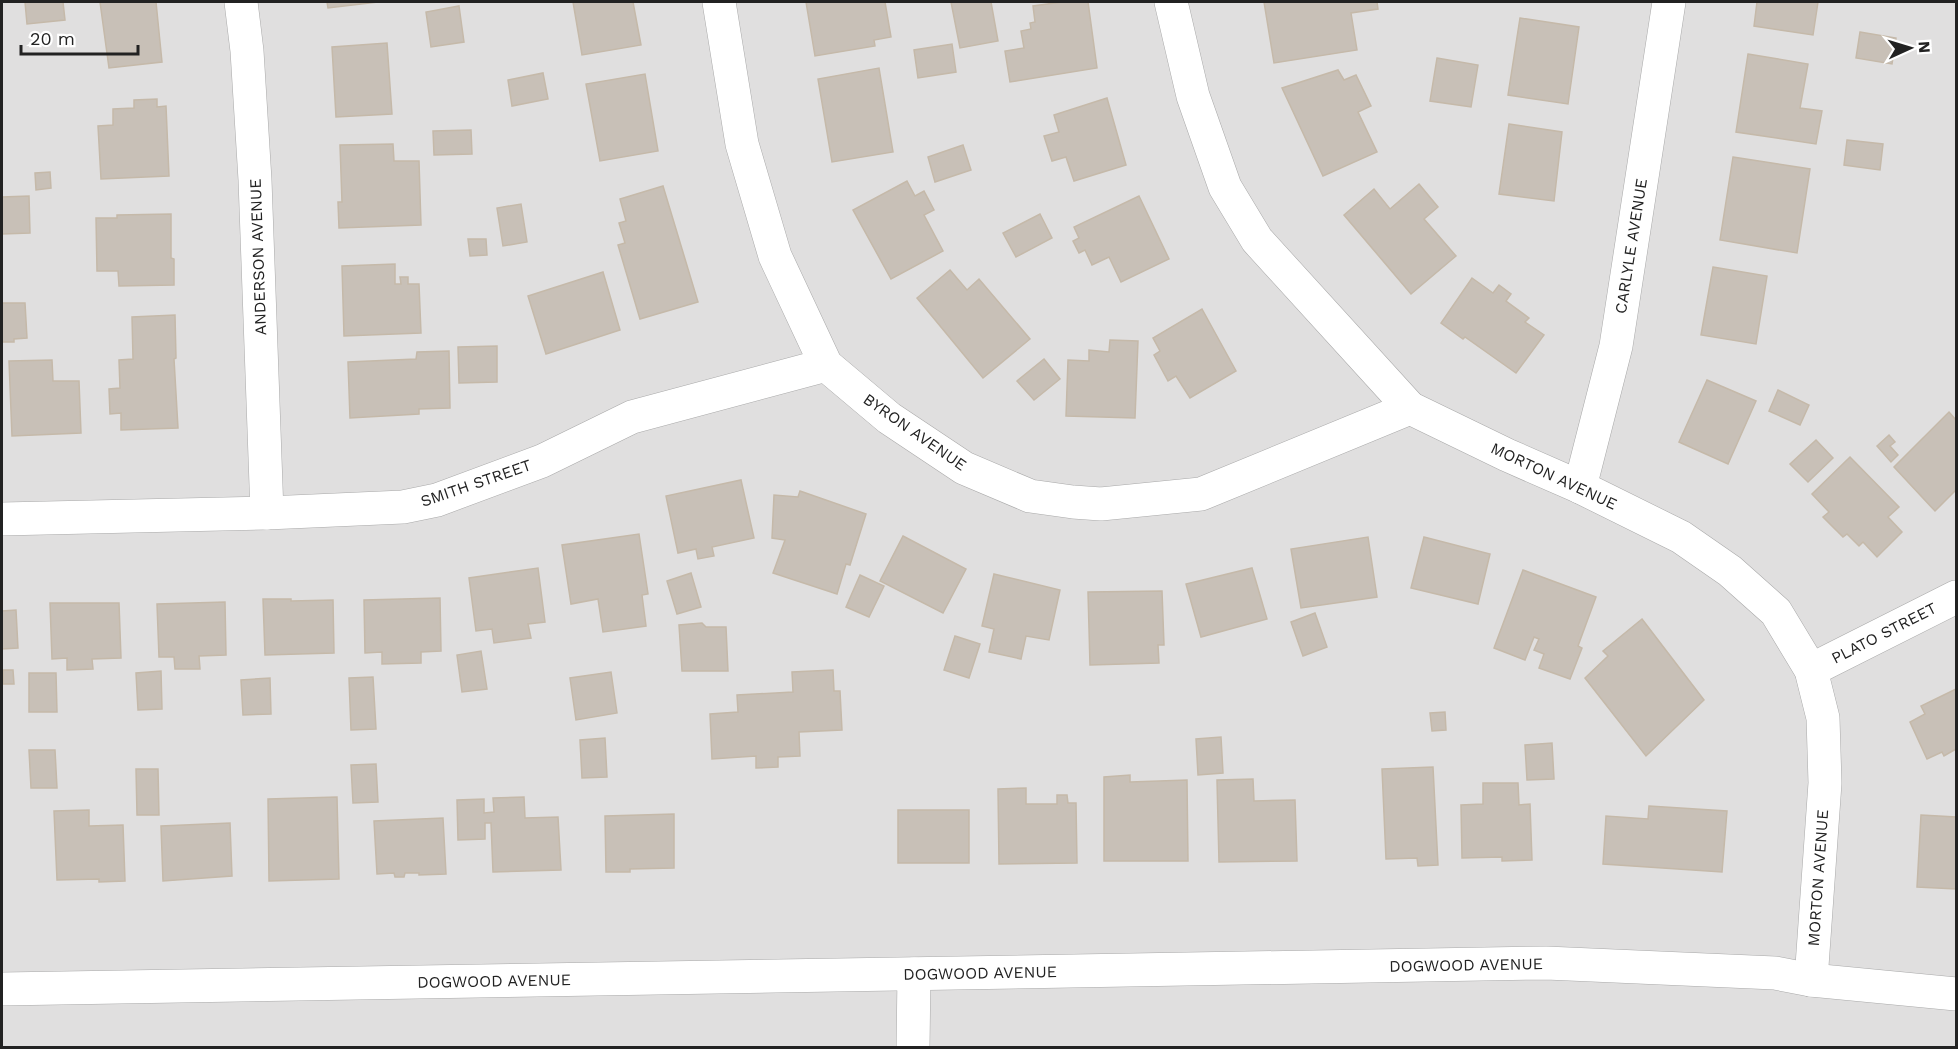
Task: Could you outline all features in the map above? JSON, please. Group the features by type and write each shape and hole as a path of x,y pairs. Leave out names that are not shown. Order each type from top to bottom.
{"street":[{"name":"ANDERSON AVENUE","path":"241,2 247,51 255,180 267,513"},
{"name":"BYRON AVENUE","path":"718,2 742,144 775,256 826,365 889,418 964,468 1030,496 1073,502 1101,504 1201,494 1410,408"},
{"name":"MORTON AVENUE","path":"1171,2 1193,96 1225,187 1257,240 1410,408 1681,537 1730,571 1776,612 1811,670 1823,718 1825,783 1811,980"},
{"name":"CARLYLE AVENUE","path":"1580,487 1616,346 1669,2"},
{"name":"SMITH STREET","path":"2,519 267,513 403,507 437,500 542,460 632,417 826,365"},
{"name":"PLATO STREET","path":"1811,670 1956,597"},
{"name":"DOGWOOD AVENUE","path":"2,988 1546,963 1775,973 1811,980 1956,994"},
{"path":"913,1047 914,974"}],"shaded area":[{"path":"2,2 1956,2 1956,1047 2,1048"}],"building":[{"path":"25,2 63,2 65,20 27,24"},
{"path":"100,2 156,2 162,62 109,68"},
{"path":"327,2 378,2 328,8"},
{"path":"573,2 633,2 641,45 582,55"},
{"path":"806,2 885,2 891,37 874,40 875,46 815,56"},
{"path":"951,2 991,2 998,41 960,48"},
{"path":"1062,2 1088,2 1097,68 1010,82 1005,51 1024,48 1021,31 1031,29 1030,23 1035,22 1033,6"},
{"path":"1264,2 1377,2 1378,9 1351,13 1357,50 1274,63"},
{"path":"1757,2 1818,2 1813,35 1754,26"},
{"path":"459,6 464,42 431,47 426,12"},
{"path":"1520,18 1579,27 1568,104 1508,95"},
{"path":"1860,32 1896,38 1892,64 1856,58"},
{"path":"387,43 392,114 336,117 332,47"},
{"path":"952,44 956,72 918,78 914,50"},
{"path":"1748,54 1808,64 1800,108 1822,111 1816,144 1736,132"},
{"path":"1437,58 1478,65 1471,107 1430,101"},
{"path":"879,68 893,152 832,162 818,79"},
{"path":"1338,70 1344,80 1356,75 1371,106 1358,112 1377,152 1323,176 1282,88"},
{"path":"543,73 548,99 512,106 508,80"},
{"path":"645,74 658,151 600,161 586,84"},
{"path":"1107,98 1126,165 1074,181 1066,157 1052,161 1044,136 1059,132 1054,115"},
{"path":"157,99 157,107 166,106 169,176 101,179 98,126 113,125 113,109 134,108 134,100"},
{"path":"1509,124 1562,132 1554,201 1499,194"},
{"path":"471,130 472,154 434,155 433,131"},
{"path":"1847,140 1883,144 1880,170 1844,165"},
{"path":"393,144 394,161 419,161 421,225 339,228 338,202 342,202 340,145"},
{"path":"963,145 971,170 935,182 928,157"},
{"path":"1733,157 1810,169 1797,253 1720,240"},
{"path":"50,172 51,188 36,190 35,173"},
{"path":"907,181 915,196 924,191 934,210 924,215 943,251 891,279 853,210"},
{"path":"1419,184 1438,207 1424,219 1456,256 1411,294 1344,215 1374,189 1390,209"},
{"path":"663,186 698,302 640,319 618,245 625,243 619,223 626,221 620,199"},
{"path":"29,196 30,233 2,234 2,197"},
{"path":"1139,196 1169,259 1121,282 1109,257 1092,265 1085,250 1079,253 1073,241 1079,238 1074,227"},
{"path":"521,204 527,242 503,246 497,208"},
{"path":"171,214 171,258 174,259 174,285 119,286 118,271 97,271 96,218 117,218 117,215"},
{"path":"1040,214 1052,238 1016,257 1003,233"},
{"path":"468,239 486,239 487,255 470,256"},
{"path":"395,264 395,284 401,284 400,277 408,277 408,284 419,284 421,333 344,336 342,266"},
{"path":"1713,267 1767,276 1756,344 1701,335"},
{"path":"950,270 967,290 979,279 1030,339 983,378 917,298"},
{"path":"603,272 620,330 546,354 528,296"},
{"path":"1472,278 1493,293 1499,285 1511,294 1506,301 1529,318 1525,322 1544,335 1516,373 1441,323"},
{"path":"2,303 25,303 27,338 14,339 14,342 2,342"},
{"path":"1202,309 1236,371 1190,398 1176,376 1168,381 1154,355 1160,351 1153,338"},
{"path":"175,315 176,358 174,359 178,428 121,430 121,413 110,414 109,389 120,388 119,360 133,359 132,317"},
{"path":"1110,340 1138,341 1135,418 1066,416 1068,360 1089,361 1089,350 1109,352"},
{"path":"497,346 497,382 459,383 458,347"},
{"path":"449,351 450,408 419,409 419,414 350,418 348,362 416,359 417,352"},
{"path":"1044,359 1060,379 1034,400 1017,381"},
{"path":"52,360 53,381 79,381 81,433 12,436 9,361"},
{"path":"1707,380 1756,401 1728,464 1679,442"},
{"path":"1778,390 1809,405 1800,425 1769,411"},
{"path":"1949,412 1956,420 1956,490 1935,511 1894,467"},
{"path":"1889,435 1895,442 1890,446 1898,455 1891,462 1877,446"},
{"path":"1816,440 1833,458 1808,482 1790,464"},
{"path":"1850,457 1899,507 1888,517 1902,532 1877,557 1863,542 1859,546 1847,534 1843,537 1823,517 1829,512 1812,494"},
{"path":"741,480 754,538 712,547 714,556 698,559 696,549 678,553 666,496"},
{"path":"800,491 866,514 850,565 846,564 837,594 773,573 785,540 772,538 774,495 798,497"},
{"path":"639,534 648,594 642,595 646,626 603,632 598,599 571,604 562,545"},
{"path":"903,536 966,569 943,613 880,581"},
{"path":"1368,537 1377,597 1301,608 1291,549"},
{"path":"1424,537 1490,554 1478,604 1411,588"},
{"path":"538,568 545,622 528,624 531,638 494,643 492,629 476,631 469,578"},
{"path":"1252,568 1267,619 1201,637 1186,584"},
{"path":"1523,570 1596,597 1578,646 1582,648 1570,679 1539,668 1544,654 1534,650 1539,639 1534,637 1525,660 1494,648"},
{"path":"691,573 701,607 677,614 667,581"},
{"path":"994,574 1060,590 1049,640 1026,636 1021,659 989,652 994,629 982,626"},
{"path":"860,575 884,586 869,617 846,607"},
{"path":"1162,591 1164,645 1158,645 1159,663 1090,665 1088,592"},
{"path":"440,598 441,651 421,652 421,663 382,664 382,652 365,653 364,600"},
{"path":"263,599 333,600 334,653 265,655"},
{"path":"225,602 226,655 199,656 200,669 175,669 174,657 159,657 157,604"},
{"path":"50,603 119,603 121,658 92,659 93,669 67,670 67,658 52,659"},
{"path":"16,610 18,648 2,649 2,611"},
{"path":"1315,613 1327,647 1303,656 1291,622"},
{"path":"1642,619 1704,700 1646,756 1585,678 1608,656 1603,651"},
{"path":"702,623 706,627 726,627 728,671 682,671 679,625"},
{"path":"955,636 980,644 969,678 944,670"},
{"path":"481,651 487,689 462,692 457,655"},
{"path":"3,670 13,670 14,684 3,684"},
{"path":"833,670 834,691 840,691 842,730 799,732 800,756 778,757 778,767 756,768 756,756 712,759 710,714 738,712 737,695 793,692 792,672"},
{"path":"161,671 162,709 138,710 136,673"},
{"path":"611,672 617,713 576,720 570,678"},
{"path":"29,673 56,673 57,712 29,712"},
{"path":"373,677 376,729 351,730 349,678"},
{"path":"270,678 271,714 243,715 241,680"},
{"path":"1956,689 1956,749 1944,756 1942,752 1927,759 1910,722 1925,714 1921,706"},
{"path":"1445,712 1446,730 1432,731 1430,713"},
{"path":"1221,737 1223,773 1198,775 1196,739"},
{"path":"605,738 607,777 582,778 580,740"},
{"path":"1552,743 1554,779 1527,780 1525,745"},
{"path":"29,750 55,750 57,788 31,788"},
{"path":"376,764 378,802 353,803 351,765"},
{"path":"1433,767 1438,865 1418,866 1417,858 1386,859 1382,769"},
{"path":"136,769 158,769 159,815 137,815"},
{"path":"1130,775 1130,782 1187,780 1188,861 1104,861 1104,777"},
{"path":"1253,779 1254,801 1295,800 1297,861 1219,862 1217,780"},
{"path":"1483,783 1518,783 1519,805 1530,804 1532,860 1502,861 1502,857 1462,858 1461,805 1483,804"},
{"path":"1026,788 1026,804 1057,804 1057,795 1067,795 1068,803 1076,803 1077,863 999,864 998,789"},
{"path":"337,797 339,879 269,881 268,799"},
{"path":"524,797 525,818 558,817 561,870 493,872 491,823 485,823 485,839 458,840 457,800 484,799 484,813 494,812 493,798"},
{"path":"1649,806 1727,811 1722,872 1603,864 1606,816 1648,819"},
{"path":"89,810 89,826 123,825 125,881 57,880 54,811"},
{"path":"898,810 969,810 969,863 898,863"},
{"path":"674,814 674,868 606,872 605,816"},
{"path":"1921,815 1956,817 1956,889 1917,887"},
{"path":"443,818 446,874 405,873 404,877 395,877 394,873 377,874 374,821"},
{"path":"230,823 232,876 163,881 161,826"}]}
